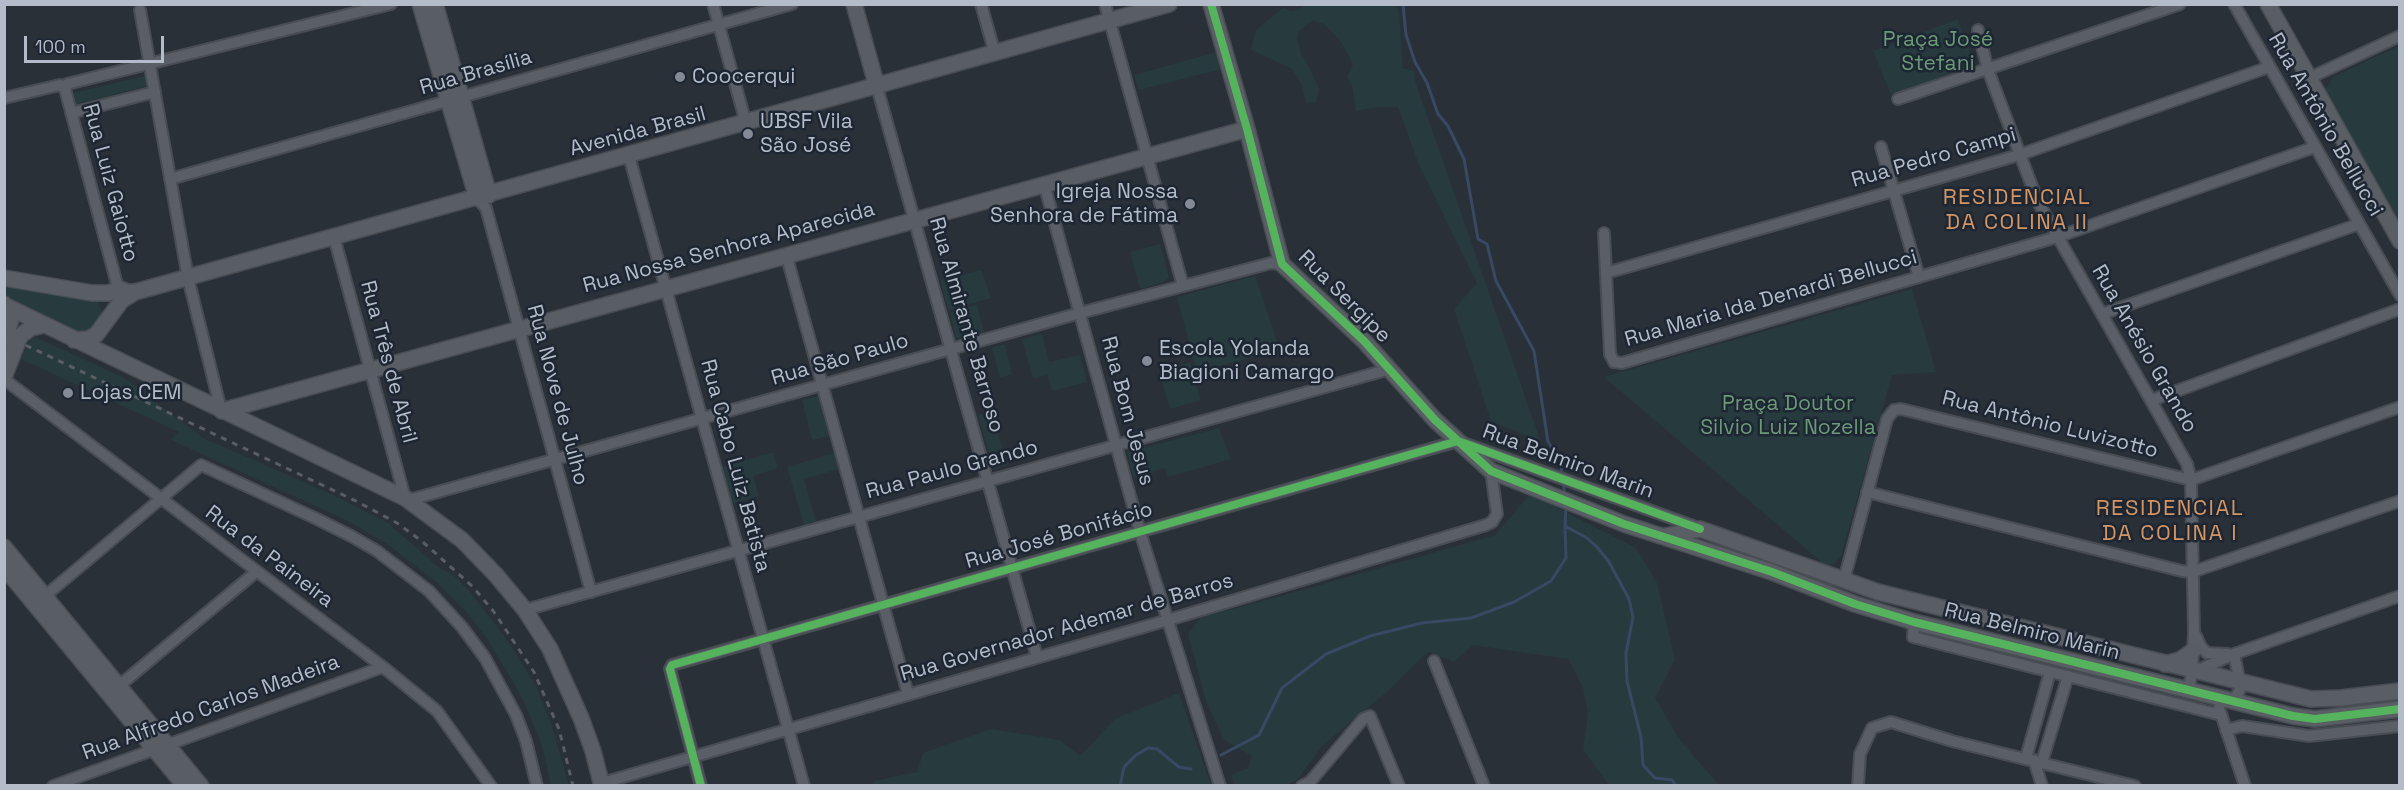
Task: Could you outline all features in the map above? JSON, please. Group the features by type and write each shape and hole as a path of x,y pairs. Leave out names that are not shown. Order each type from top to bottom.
{"street":[{"path":"4,98 60,86 65,89 67,84 391,4"},
{"path":"420,4 455,99"},
{"path":"435,4 455,99 484,200"},
{"path":"713,4 746,123"},
{"name":"Rua Brasília","path":"170,178 792,4"},
{"name":"Rua Almirante Barroso","path":"854,4 1037,657"},
{"path":"981,4 995,54"},
{"path":"1105,4 1183,286"},
{"name":"Avenida Brasil","path":"118,288 127,292 135,292 334,237 484,200 629,156 1168,4"},
{"name":"Rua Sergipe","path":"1211,4 1282,264 1390,369 1435,420 1491,471 1550,496"},
{"path":"1898,99 2180,4"},
{"name":"Rua Antônio Bellucci","path":"2234,4 2400,295"},
{"path":"2268,4 2400,241"},
{"path":"140,10 188,278 222,410"},
{"name":"Rua Anésio Grando","path":"1978,30 1988,70 2038,202 2187,464 2191,480 2194,632 2193,671 2189,689"},
{"path":"2309,78 2400,36"},
{"name":"Rua Pedro Campi","path":"1606,273 2019,155 2269,67"},
{"name":"Rua Luiz Gaiotto","path":"65,89 118,288"},
{"path":"71,113 155,92"},
{"name":"Rua Nossa Senhora Aparecida","path":"222,410 1247,129"},
{"path":"1881,147 1919,277"},
{"name":"Rua Maria Ida Denardi Bellucci","path":"1606,273 1610,354 1614,362 1622,363 2057,237 2315,147"},
{"name":"Rua Cabo Luiz Batista","path":"629,156 804,786"},
{"name":"Rua Bom Jesus","path":"1044,184 1140,532 1220,786"},
{"name":"Rua Nove de Julho","path":"484,200 591,592"},
{"path":"2102,314 2359,224"},
{"path":"1604,233 1606,273"},
{"name":"Rua Três de Abril","path":"334,237 407,499"},
{"path":"786,254 909,694"},
{"name":"Rua São Paulo","path":"407,499 1080,313 1271,263 1282,264"},
{"path":"9,281 92,292 108,293 118,288"},
{"path":"92,292 104,304 106,322 100,344 105,355"},
{"path":"74,340 88,339 96,335 122,300 135,292"},
{"path":"2152,400 2400,309"},
{"path":"6,317 44,325 407,499 436,520 478,556 525,610 550,649 567,683 593,751 602,784"},
{"path":"4,378 20,336 31,328 44,325"},
{"name":"Rua Paulo Grando","path":"525,610 1390,369"},
{"name":"Rua da Paineira","path":"4,378 383,667 437,711 491,786"},
{"path":"251,424 253,410 262,399"},
{"path":"2191,480 2400,407"},
{"name":"Rua Antônio Luvizotto","path":"1868,492 1887,419 1894,410 1901,409 2191,480"},
{"name":"Rua Belmiro Marin","path":"1458,441 1878,592 2164,664 2318,699 2400,691"},
{"name":"Rua José Bonifácio","path":"693,756 670,667 1458,441"},
{"path":"40,600 201,465 351,536 377,551 429,591 462,627 485,658 523,732 537,786"},
{"name":"Rua Governador Ademar de Barros","path":"602,784 1486,525 1492,522 1497,514 1491,471"},
{"path":"1844,580 1868,492 2192,572 2400,501"},
{"name":"Rua Belmiro Marin","path":"1550,496 1624,524 1772,572 1855,604 1914,622 2293,716 2315,719 2400,709"},
{"path":"1665,537 1700,528"},
{"path":"4,547 40,600 162,747 201,786"},
{"path":"4,567 40,600"},
{"path":"120,685 256,572"},
{"path":"2193,671 2234,654 2400,596"},
{"path":"1914,622 1913,637 2221,715"},
{"path":"64,629 120,685 185,786"},
{"path":"2194,632 2207,653 2234,654"},
{"path":"2164,664 2188,656 2194,650"},
{"path":"2234,654 2241,688 2234,700"},
{"path":"1434,661 1484,786"},
{"name":"Rua Alfredo Carlos Madeira","path":"53,786 383,667"},
{"path":"2042,786 2034,760 2050,672"},
{"path":"2034,760 2068,676"},
{"path":"2215,696 2245,786"},
{"path":"1308,784 1363,719 1370,716 1399,786"},
{"path":"1858,786 1860,754 1872,728 1891,722 1952,741 2135,786"},
{"path":"2226,730 2242,726 2308,736 2400,726"},
{"path":"693,756 701,786"}],"green space":[{"path":"1306,5 1395,5 1399,11 1403,68 1414,71 1415,81 1541,442 1491,421 1454,309 1477,283 1419,165 1398,107 1356,111 1352,86 1347,77 1353,64 1341,42 1324,24 1314,21 1309,23 1299,31 1297,37 1301,54 1319,89 1316,102 1306,103 1302,85 1292,69 1251,50 1256,30 1283,8 1293,11"},
{"name":"Praça José Stefani","path":"1958,19 1970,52 1967,66 1891,95 1873,51"},
{"path":"2399,46 2399,223 2326,92 2326,88 2333,77"},
{"path":"1217,52 1222,69 1139,90 1134,75"},
{"path":"145,76 147,86 76,104 73,93"},
{"path":"1160,244 1169,277 1164,282 1140,289 1130,252"},
{"path":"981,270 991,298 948,310 940,280"},
{"path":"1255,276 1280,350 1197,372 1177,297"},
{"path":"4,281 96,300 102,311 101,323 80,337 5,301"},
{"name":"Praça Doutor Silvio Luiz Nozella","path":"1912,289 1936,372 1892,375 1841,556 1835,563 1826,566 1604,377"},
{"path":"977,305 984,332 956,338 950,312"},
{"path":"1042,334 1049,362 1080,355 1087,382 1052,391 1047,375 1033,379 1022,339"},
{"path":"35,337 123,377 203,438 329,493 388,523 437,566 454,576 470,592 505,637 535,684 551,724 569,785 551,785 542,746 524,701 487,638 462,607 435,581 386,543 344,519 171,440 179,432 21,359 28,344"},
{"path":"1005,344 1012,374 1000,378 992,348"},
{"path":"1190,362 1201,400 1170,409 1159,371"},
{"path":"819,396 829,436 812,440 802,400"},
{"path":"992,411 1007,465 995,469 978,415"},
{"path":"1219,428 1231,459 1168,477 1165,468 1133,477 1127,452"},
{"path":"773,452 778,468 753,476 759,496 731,504 720,468"},
{"path":"834,453 839,469 804,479 816,522 804,525 787,467"},
{"path":"1530,494 1636,548 1657,583 1675,659 1655,698 1680,740 1719,785 1609,785 1583,750 1588,714 1583,688 1568,659 1473,645 1454,662 1428,652 1388,691 1322,746 1297,780 1285,785 1234,785 1231,775 1248,768 1252,756 1224,740 1206,701 1188,634 1201,617 1495,535"},
{"path":"1179,693 1211,785 873,785 874,781 917,772 923,753 991,729 1060,740 1080,756 1115,719"}],"waterway":[{"path":"1403,4 1406,35 1415,62 1427,83 1438,114 1448,126 1464,159 1478,239 1487,244 1496,281 1534,351 1548,442 1560,459 1565,496"},
{"path":"1566,505 1565,526 1587,538 1597,547 1609,562 1629,599 1633,617 1626,653 1627,681 1641,737 1643,765 1655,778 1672,780 1676,786"},
{"path":"1221,755 1259,735 1282,688 1326,654 1370,636 1422,623 1471,618 1514,602 1551,581 1566,558 1565,527"},
{"path":"1120,786 1124,767 1136,755 1148,748 1157,749 1179,767 1191,769"}],"railway":[{"path":"4,335 356,501 397,523 423,542 473,587 494,612 534,672 559,729 573,786"}],"cycle path":[{"path":"1211,4 1282,264 1364,341 1435,420 1491,471 1624,524 1772,572 1855,604 1914,622 2293,716 2315,719 2400,709"},
{"path":"701,786 670,669 672,665 1458,441 1700,529"}],"place":[{"name":"Coocerqui","path":"680,77"},
{"name":"UBSF Vila São José","path":"748,134"},
{"name":"Igreja Nossa Senhora de Fátima","path":"1190,204"},
{"name":"Escola Yolanda Biagioni Camargo","path":"1147,361"},
{"name":"Lojas CEM","path":"68,393"}],"district":[{"name":"RESIDENCIAL DA COLINA II","path":"2017,210"},
{"name":"RESIDENCIAL DA COLINA I","path":"2170,522"}]}
